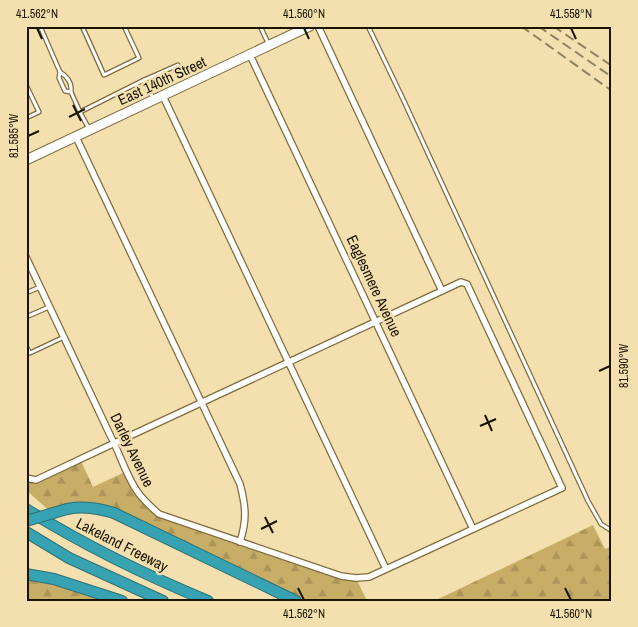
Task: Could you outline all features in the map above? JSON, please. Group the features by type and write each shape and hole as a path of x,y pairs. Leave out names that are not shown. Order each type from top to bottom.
{"highway":[{"path":"26,500 66,533"},
{"path":"26,521 67,509 84,507 114,513 296,601"},
{"name":"Lakeland Freeway","path":"26,509 100,552 169,585 208,601"},
{"path":"26,532 69,558 163,601"},
{"path":"26,574 54,579 122,601"}],"street":[{"name":"East 140th Street","path":"26,160 310,26"},
{"path":"28,478 36,480 442,291 318,26"},
{"name":"Eaglesmere Avenue","path":"250,55 474,530"},
{"path":"163,96 386,569"},
{"path":"76,137 240,484 245,504 246,523 240,542"},
{"name":"Darley Avenue","path":"26,257 136,491 147,503 159,514 341,576 356,578 369,577 562,488 467,284 462,282 442,291"}],"lane":[{"path":"40,26 60,72 66,76 72,87 71,92 89,130"},
{"path":"82,26 104,75 139,58 124,26"},
{"path":"260,26 269,46"},
{"path":"368,26 588,501 601,524 612,531"},
{"path":"80,112 178,65"},
{"path":"60,72 59,78 66,91 71,92"},
{"path":"144,80 154,100"},
{"path":"26,85 38,112 26,118"},
{"path":"26,293 40,286"},
{"path":"26,318 50,307"},
{"path":"26,346 30,353 64,338"}],"green space":[{"path":"80,459 93,487 127,471 147,503 170,518 356,578 367,601 296,601 94,508 52,513 26,490 26,478 36,480"},
{"path":"593,525 605,549 612,546 612,601 434,601"},
{"path":"26,574 122,601 26,601"}],"railway":[{"path":"521,26 612,91"},
{"path":"538,26 612,77"},
{"path":"553,26 612,66"}]}
